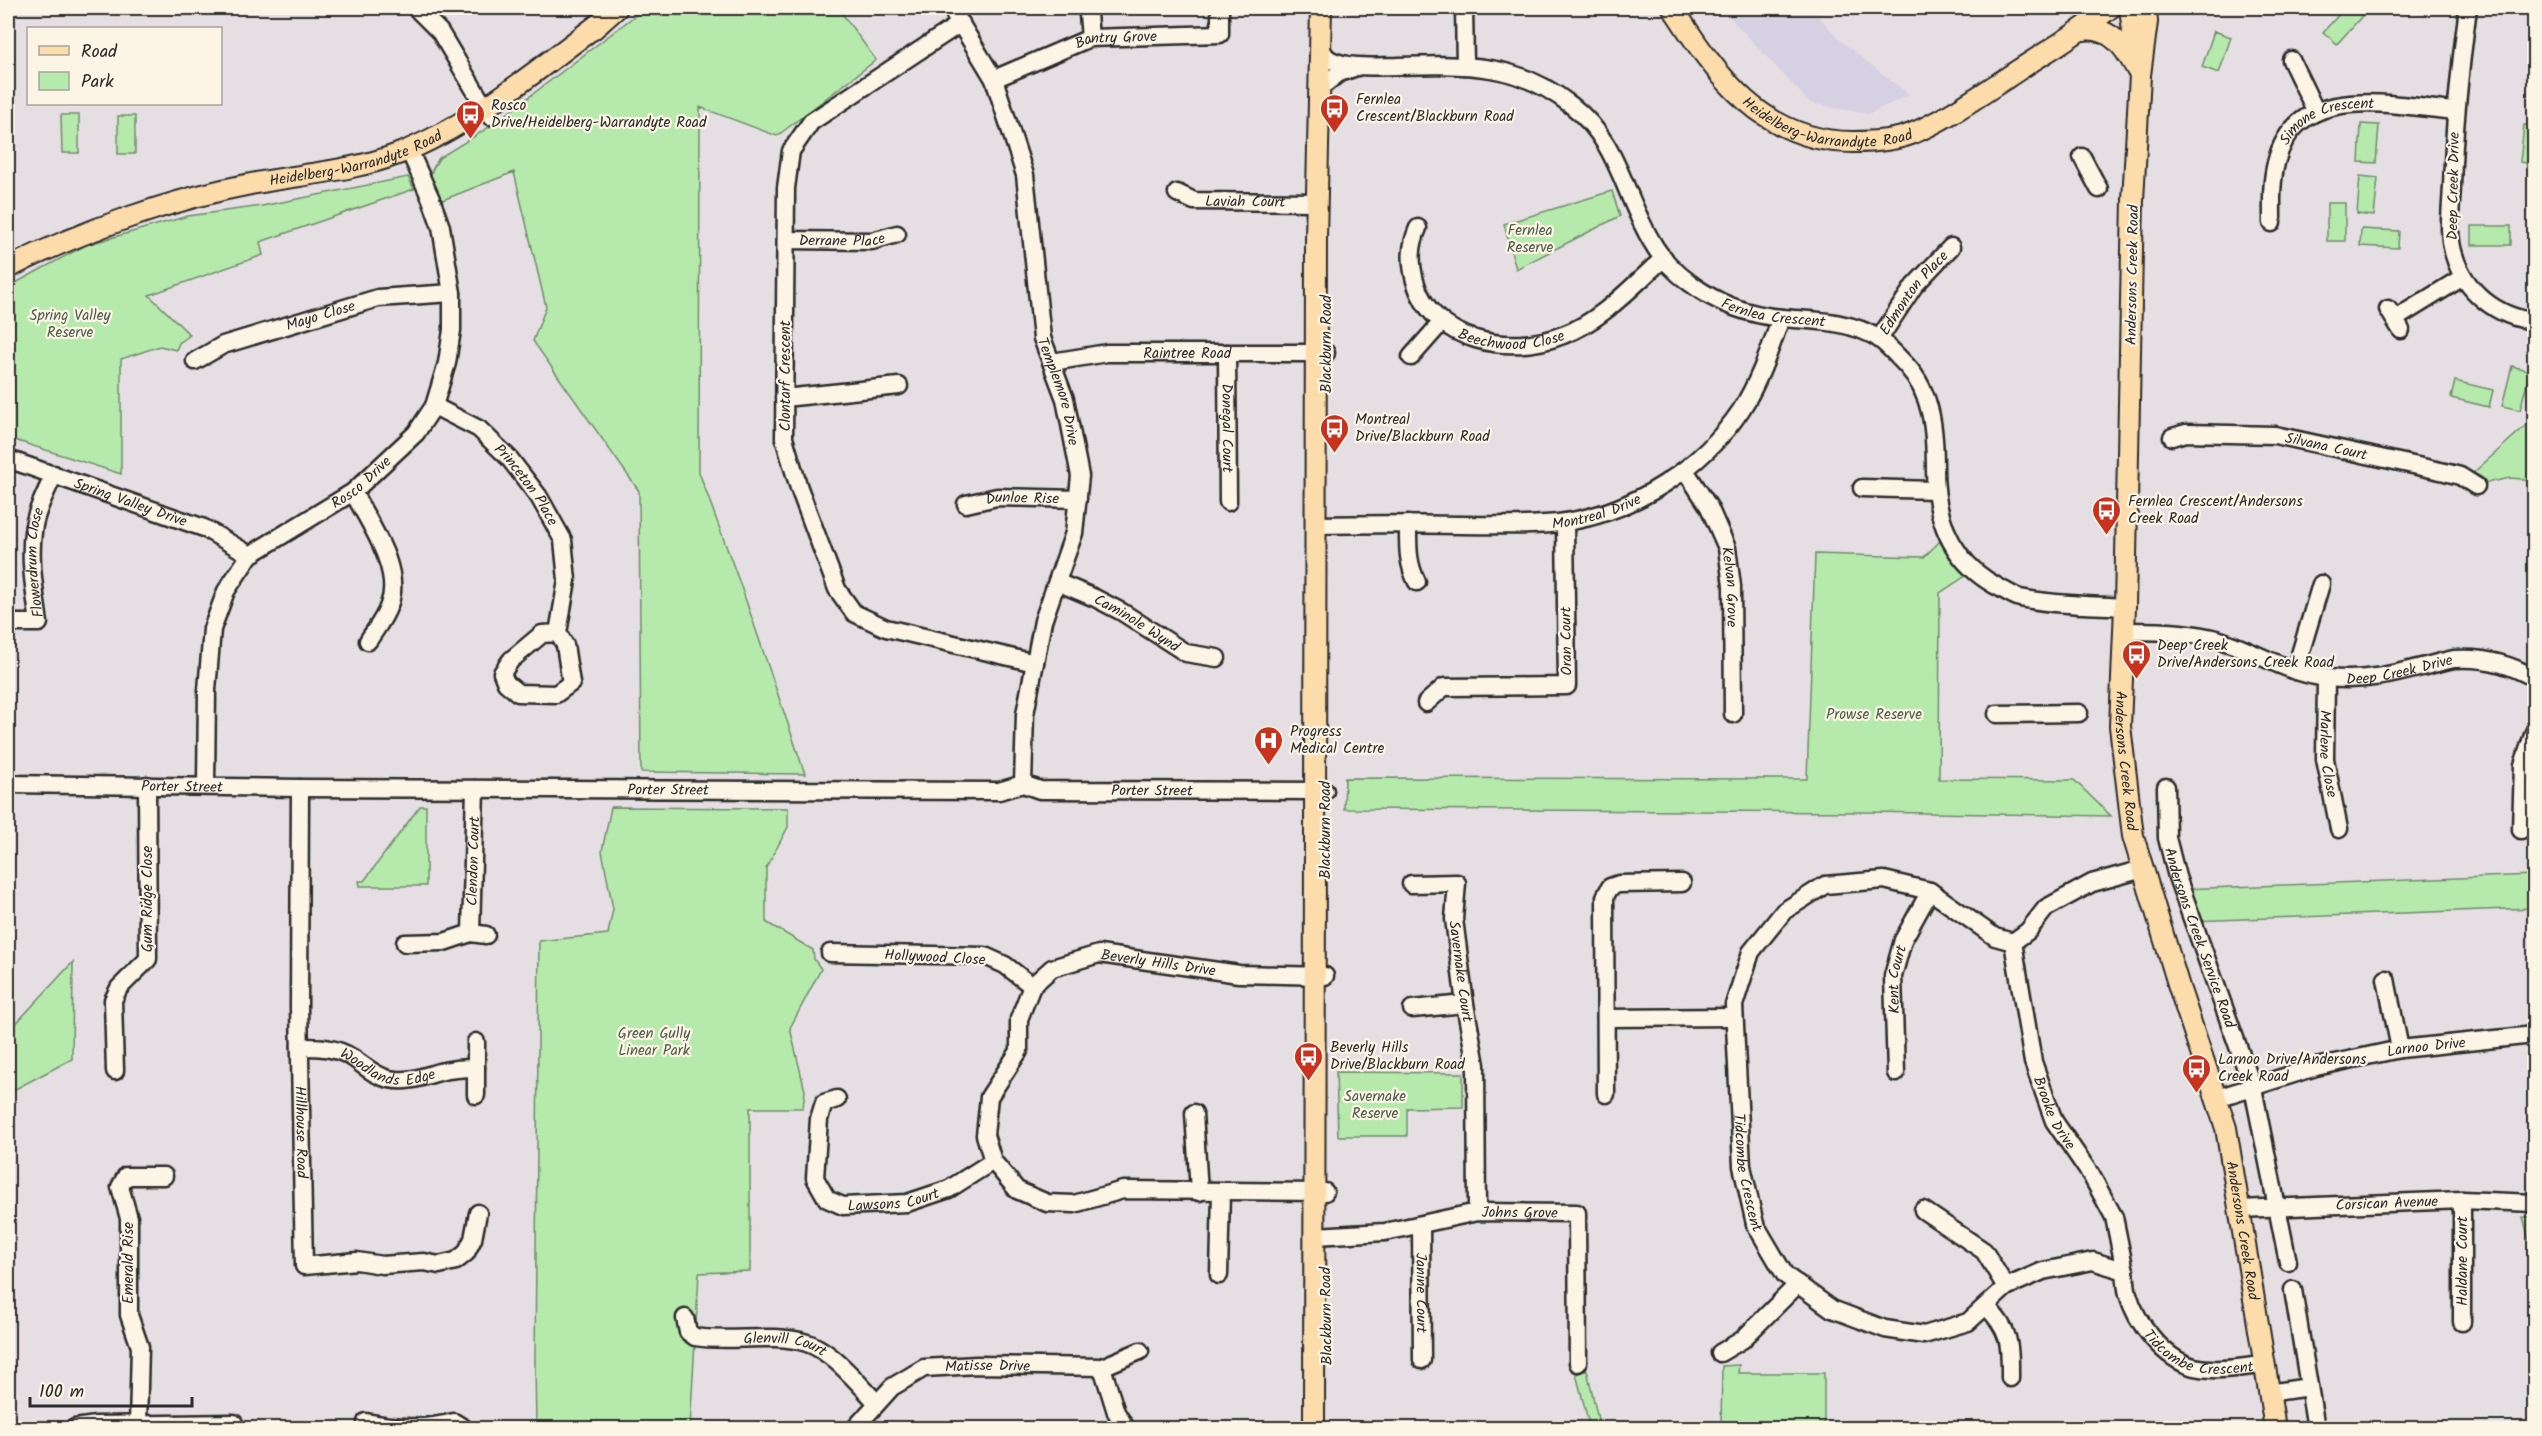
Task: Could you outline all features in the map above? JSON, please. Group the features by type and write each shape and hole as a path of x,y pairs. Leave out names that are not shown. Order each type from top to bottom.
{"main road":[{"name":"Heidelberg-Warrandyte Road","path":"8,268 37,253 127,218 187,201 346,179 387,170 487,111 554,67 617,8"},
{"name":"Blackburn Road","path":"1321,8 1316,202 1321,353 1322,525 1319,1192 1327,1428"},
{"name":"Heidelberg-Warrandyte Road","path":"1673,8 1706,59 1741,98 1783,126 1823,140 1869,142 1910,135 1952,113 2083,30 2110,8"},
{"name":"Heidelberg-Warrandyte Road","path":"2013,73 2090,8"},
{"name":"Andersons Creek Road","path":"2130,8 2140,75"},
{"name":"Andersons Creek Road","path":"2149,12 2140,75 2133,200 2125,607 2120,726 2133,837 2179,987 2226,1128 2275,1428"},
{"path":"2083,30 2095,28 2122,44 2140,75"},
{"name":"Blackburn Road","path":"1320,88 1325,142 1327,228 1321,353"},
{"name":"Heidelberg-Warrandyte Road","path":"8,278 73,239"},
{"name":"Blackburn Road","path":"1314,1428 1320,1235"}],"street":[{"path":"416,8 440,32 487,111"},
{"name":"Templemore Drive","path":"951,8 994,79 1024,175 1042,338 1065,399 1080,476 1074,533 1043,621 1025,714 1023,784"},
{"path":"1090,8 1088,14 1090,38"},
{"name":"Bantry Grove","path":"994,79 1090,38 1220,34 1220,8"},
{"path":"1464,8 1465,66"},
{"name":"Deep Creek Drive","path":"2468,8 2455,111 2451,235 2454,255 2463,277 2490,306 2513,317 2535,321"},
{"name":"Clontarf Crescent","path":"961,23 811,122 791,151 788,168 786,240 784,438 799,488 837,589 854,613 886,628 1035,663"},
{"name":"Fernlea Crescent","path":"1321,47 1330,60 1358,67 1465,66 1502,71 1534,82 1572,106 1591,123 1607,143 1652,243 1687,281 1706,294 1743,310 1780,318 1843,324 1879,339 1909,368 1931,410 1935,428 1935,490 1941,522 1951,544 1966,564 1986,581 2018,597 2084,605 2125,607"},
{"path":"2291,60 2316,112"},
{"name":"Fernlea Crescent","path":"1320,88 1339,73 1358,67"},
{"name":"Simone Crescent","path":"2272,223 2273,181 2279,155 2295,129 2308,116 2337,105 2355,103 2455,111"},
{"name":"Rosco Drive","path":"206,786 207,690 212,629 226,591 250,555 353,492 416,434 434,406 449,352 452,330 452,293 441,227 411,155"},
{"path":"2082,157 2099,189"},
{"name":"Laviah Court","path":"1177,193 1194,201 1316,202"},
{"name":"Beechwood Close","path":"1419,228 1412,242 1413,271 1417,289 1428,309 1441,323 1455,332 1502,345 1535,344 1555,338 1589,321 1664,258"},
{"name":"Derrane Place","path":"786,240 872,241 897,234"},
{"name":"Edmonton Place","path":"1879,339 1914,286 1951,247"},
{"path":"2395,319 2463,277"},
{"name":"Mayo Close","path":"195,362 223,345 378,297 452,293"},
{"name":"Montreal Drive","path":"1322,525 1497,525 1565,522 1607,512 1646,494 1685,470 1721,436 1741,408 1768,355 1780,318"},
{"path":"1411,357 1441,323"},
{"name":"Raintree Road","path":"1052,362 1107,353 1321,353"},
{"name":"Donegal Court","path":"1227,353 1228,502"},
{"path":"784,398 899,386"},
{"name":"Princeton Place","path":"434,406 479,429 509,458 539,497 564,540 567,580 558,633"},
{"name":"Silvana Court","path":"2172,437 2186,433 2275,435 2445,472 2460,476 2476,486"},
{"name":"Spring Valley Drive","path":"8,459 204,528 250,555"},
{"name":"Kelvan Grove","path":"1685,470 1709,507 1727,548 1732,586 1734,714"},
{"name":"Flowerdrum Close","path":"8,623 39,622 32,563 33,533 38,510 54,474"},
{"path":"1862,488 1935,490"},
{"path":"353,492 389,562 392,576 390,604 368,641"},
{"name":"Dunloe Rise","path":"966,504 997,497 1078,499"},
{"name":"Oran Court","path":"1426,703 1444,687 1567,686 1565,522"},
{"path":"1408,524 1410,569 1417,582"},
{"name":"Caminole Wynd","path":"1057,582 1122,612 1186,653 1217,658"},
{"path":"2295,671 2320,584"},
{"name":"Deep Creek Drive","path":"2124,631 2204,636 2231,644 2295,671 2326,678 2377,678 2454,659 2473,658 2508,665 2535,678"},
{"name":"Marlene Close","path":"2326,678 2325,759 2339,829"},
{"path":"1997,714 2079,713"},
{"path":"2521,830 2523,765 2535,732"},
{"name":"Porter Street","path":"8,784 300,788 999,791 1023,784 1040,790 1320,791"},
{"name":"Gum Ridge Close","path":"115,1071 113,1000 119,988 148,959 147,785"},
{"name":"Andersons Creek Service Road","path":"2166,787 2167,838 2177,877 2253,1088 2288,1262"},
{"name":"Hillhouse Road","path":"300,788 300,1047 304,1266 357,1261 382,1265 424,1262 439,1265 456,1261 466,1253 474,1239 478,1213"},
{"name":"Clendon Court","path":"405,943 444,942 478,934 475,789"},
{"path":"2013,942 2028,931 2046,908 2092,884 2143,869"},
{"name":"Tidcombe Crescent","path":"2013,942 1995,937 1930,891 1884,880 1826,885 1784,910 1751,952 1734,1005 1742,1166 1755,1224 1785,1275 1832,1309 1885,1329 1924,1335 1968,1322 2006,1287 2043,1270 2092,1261 2125,1271 2128,1295 2143,1326 2169,1354 2193,1367 2220,1369 2264,1365"},
{"name":"Savernake Court","path":"1411,884 1457,883 1454,918 1465,1004 1476,1065 1477,1212"},
{"path":"1606,1094 1605,897 1610,887 1619,884 1682,883"},
{"name":"Kent Court","path":"1896,1073 1893,976 1903,940 1930,891"},
{"name":"Brooke Drive","path":"2013,942 2033,1062 2054,1121 2091,1175 2114,1217 2125,1271"},
{"name":"Hollywood Close","path":"830,953 985,956 1005,965 1032,986"},
{"name":"Beverly Hills Drive","path":"1319,1192 1123,1190 1074,1204 1047,1203 1017,1190 993,1161 985,1135 989,1097 1019,1051 1019,1019 1032,986 1052,968 1099,954 1239,974 1320,976"},
{"path":"2386,980 2400,1049"},
{"path":"1412,1009 1465,1004"},
{"path":"1606,1018 1734,1017"},
{"name":"Larnoo Drive","path":"2217,1098 2316,1067 2400,1049 2535,1035"},
{"path":"476,1042 476,1095"},
{"name":"Woodlands Edge","path":"300,1047 337,1050 352,1057 376,1074 390,1079 407,1081 457,1069 476,1068"},
{"name":"Lawsons Court","path":"837,1100 824,1103 819,1119 815,1178 827,1199 843,1206 907,1203 949,1189 993,1161"},
{"path":"1194,1113 1199,1192"},
{"name":"Emerald Rise","path":"144,1426 140,1347 129,1315 129,1218 120,1187 126,1176 164,1176"},
{"path":"1219,1275 1221,1192"},
{"name":"Corsican Avenue","path":"2239,1209 2462,1200 2535,1203"},
{"name":"Haldane Court","path":"2462,1200 2462,1322"},
{"path":"1923,1210 1984,1251 2006,1287"},
{"name":"Johns Grove","path":"1320,1235 1385,1232 1477,1212 1577,1213 1578,1363"},
{"name":"Janine Court","path":"1421,1225 1422,1360"},
{"path":"1720,1353 1742,1340 1798,1284"},
{"path":"2293,1290 2316,1428"},
{"path":"1986,1306 2002,1322 2010,1346 2010,1378"},
{"name":"Glenvill Court","path":"685,1318 688,1332 695,1337 782,1339 809,1343 844,1367 877,1403"},
{"name":"Matisse Drive","path":"855,1428 892,1387 924,1368 977,1365 1102,1367 1140,1351"},
{"path":"1102,1367 1116,1412 1126,1428"},
{"path":"2268,1393 2309,1387"},
{"path":"366,1422 390,1427 433,1427 454,1422 469,1427"},
{"path":"75,1428 96,1425 234,1424"}],"shaded area":[{"path":"1721,8 1811,8 1841,41 1909,95 1868,114 1810,103"}],"green space":[{"path":"645,8 838,8 876,60 777,136 700,107 699,472 805,774 641,772 639,491 533,341 546,307 514,172 440,201 431,176 439,158 491,126"},
{"path":"2345,8 2353,8 2362,16 2337,44 2323,32"},
{"path":"2214,31 2231,37 2219,73 2202,67"},
{"path":"61,115 79,115 79,153 62,153"},
{"path":"118,116 135,116 135,154 118,154"},
{"path":"2361,124 2379,125 2376,163 2359,162"},
{"path":"2524,125 2534,125 2534,164 2520,162"},
{"path":"2360,176 2378,178 2374,216 2357,214"},
{"name":"Spring Valley Reserve","path":"408,177 414,189 260,242 263,255 149,295 190,335 179,343 176,350 160,346 121,359 121,474 8,438 8,287 86,245 188,216 262,206"},
{"name":"Fernlea Reserve","path":"1612,191 1620,216 1516,269 1504,224"},
{"path":"2327,203 2345,203 2345,241 2327,241"},
{"path":"2472,226 2511,226 2511,245 2472,245"},
{"path":"2361,229 2399,231 2398,248 2360,246"},
{"path":"2512,366 2530,371 2520,410 2502,406"},
{"path":"2455,381 2493,390 2489,407 2451,398"},
{"path":"2534,420 2534,480 2510,478 2487,483 2473,473 2531,421"},
{"name":"Prowse Reserve","path":"1940,541 1967,575 1940,593 1939,779 2074,780 2111,816 1344,809 1345,778 1807,779 1815,554 1924,557"},
{"path":"420,806 426,806 426,886 360,886 359,881 364,881"},
{"name":"Green Gully Linear Park","path":"611,807 788,808 788,827 766,868 766,922 813,950 814,959 821,969 790,1028 805,1091 803,1108 750,1108 750,1271 699,1273 690,1428 536,1428 539,941 608,934 613,909 602,851"},
{"path":"2534,875 2534,908 2193,921 2182,889"},
{"path":"73,962 72,1059 8,1093 8,1032"},
{"name":"Savernake Reserve","path":"1336,1072 1463,1073 1463,1107 1407,1108 1407,1136 1338,1136"},
{"path":"2523,1217 2534,1217 2534,1258"},
{"path":"1739,1365 1738,1373 1824,1373 1824,1428 1721,1428 1722,1366"},
{"path":"1587,1370 1600,1428 1590,1428 1576,1374"}],"place":[{"name":"Fernlea Crescent/Blackburn Road","path":"1335,134"},
{"name":"Rosco Drive/Heidelberg-Warrandyte Road","path":"470,140"},
{"name":"Montreal Drive/Blackburn Road","path":"1334,454"},
{"name":"Fernlea Crescent/Andersons Creek Road","path":"2107,536"},
{"name":"Deep Creek Drive/Andersons Creek Road","path":"2136,680"},
{"name":"Progress Medical Centre","path":"1269,766"},
{"name":"Beverly Hills Drive/Blackburn Road","path":"1309,1082"},
{"name":"Larnoo Drive/Andersons Creek Road","path":"2197,1094"}]}
